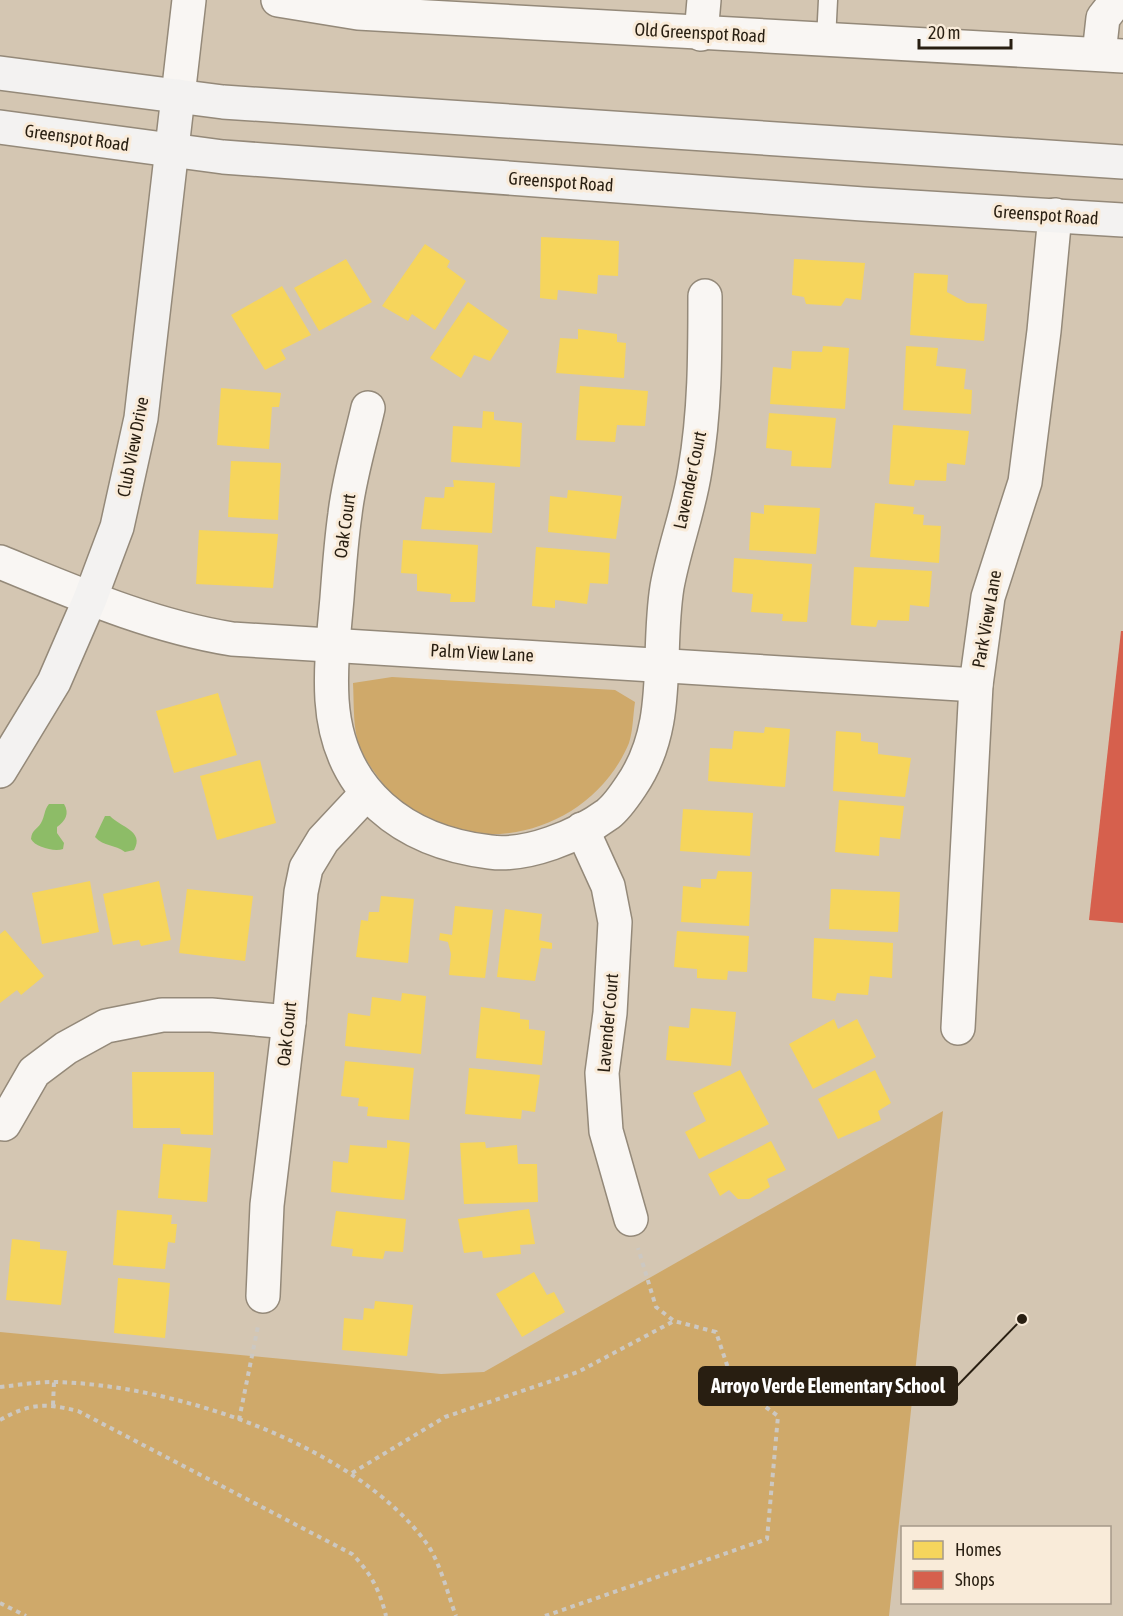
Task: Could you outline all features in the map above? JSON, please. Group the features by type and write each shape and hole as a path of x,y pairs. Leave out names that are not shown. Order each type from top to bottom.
{"main road":[{"path":"0,73 178,96 392,115 1123,162"},
{"name":"Club View Drive","path":"0,771 54,682 90,599 117,527 141,418 178,96"},
{"name":"Greenspot Road","path":"0,127 173,151 839,203 1123,220"}],"street":[{"path":"178,96 189,0"},
{"name":"Old Greenspot Road","path":"278,0 358,13 701,34 1111,55"},
{"path":"701,34 704,0"},
{"path":"1111,55 1103,18 1118,0"},
{"name":"Park View Lane","path":"958,1028 976,685 988,597 1025,482 1044,331 1055,215"},
{"name":"Lavender Court","path":"631,1219 606,1131 602,1073 610,1013 615,922 608,886 582,830 610,812 632,784 650,752 659,719 667,590 677,538 695,473 702,423 705,296"},
{"name":"Oak Court","path":"368,408 345,512 333,645 332,701 337,732 348,762 366,794 394,819 413,831 464,849 504,854 545,844 582,830"},
{"name":"Palm View Lane","path":"0,562 140,618 192,633 232,639 976,685"},
{"name":"Oak Court","path":"263,1296 267,1205 289,1022 301,892 306,868 323,840 366,794"},
{"path":"4,1124 34,1072 66,1048 106,1026 162,1015 211,1015 289,1022"}],"lane":[{"path":"826,40 828,0"}],"path":[{"path":"544,1616 767,1539 778,1416 733,1383 716,1332 674,1322 656,1307 646,1280"},
{"path":"352,1473 445,1417 578,1372 674,1322"},
{"path":"239,1420 254,1354"},
{"path":"0,1387 54,1382 166,1397 239,1420 352,1473 393,1504 428,1546 456,1616"},
{"path":"53,1405 54,1382"},
{"path":"0,1420 21,1408 53,1405 78,1411 352,1554 372,1578 381,1595 386,1616"},
{"path":"0,1603 26,1616"}],"shaded area":[{"path":"392,677 615,690 635,702 629,743 610,776 583,803 552,821 517,832 481,834 446,827 413,811 384,785 368,763 359,744 355,725 353,683"},
{"path":"49,804 64,804 67,811 66,817 57,827 57,833 64,843 63,849 45,848 31,839"},
{"path":"105,816 110,816 134,834 137,844 134,850 125,852 95,837"},
{"path":"943,1111 889,1616 0,1616 0,1332 441,1374 484,1372"}],"building: Homes":[{"path":"541,237 619,241 618,276 598,275 597,294 558,290 557,300 540,298"},
{"path":"425,244 450,261 447,267 466,281 435,330 412,314 408,321 382,306"},
{"path":"346,259 372,302 319,331 294,288"},
{"path":"794,259 865,263 861,300 846,298 841,306 806,304 804,297 792,295"},
{"path":"914,273 948,275 947,292 967,303 987,304 984,341 910,335"},
{"path":"282,286 311,335 281,350 286,359 265,370 231,315"},
{"path":"468,302 509,331 490,361 474,355 461,378 430,358"},
{"path":"578,329 617,334 617,342 626,343 624,378 556,373 560,338 578,339"},
{"path":"823,346 849,348 845,409 770,404 773,367 791,369 792,351 822,352"},
{"path":"906,346 938,348 936,366 966,369 964,389 972,390 971,414 903,410"},
{"path":"580,386 648,391 645,426 617,425 615,442 576,440"},
{"path":"221,388 281,393 279,407 272,407 269,449 217,445"},
{"path":"483,411 494,412 494,420 522,423 520,467 451,462 453,426 482,428"},
{"path":"769,413 836,418 831,468 791,466 792,451 766,448"},
{"path":"893,425 969,431 965,465 947,463 946,481 915,480 914,486 889,484"},
{"path":"231,461 281,463 278,520 228,517"},
{"path":"453,480 495,483 492,533 421,529 425,497 444,498 445,487 454,487"},
{"path":"568,490 622,496 616,539 548,532 550,496 567,498"},
{"path":"875,503 914,507 913,514 924,515 923,525 941,526 939,563 870,557"},
{"path":"764,505 820,508 816,554 749,550 751,512 764,514"},
{"path":"199,530 278,534 273,588 196,584"},
{"path":"403,540 478,545 475,602 450,602 451,594 417,591 417,574 401,573"},
{"path":"536,547 610,553 608,584 590,583 587,604 555,600 555,608 532,606"},
{"path":"734,558 812,564 807,622 782,621 783,614 751,612 753,594 732,592"},
{"path":"854,567 932,571 929,607 910,605 909,621 878,620 876,627 851,625"},
{"path":"218,693 237,755 174,773 156,711"},
{"path":"765,727 790,729 785,787 708,781 710,748 732,749 734,731 764,733"},
{"path":"836,731 861,733 861,741 878,743 878,754 911,758 905,797 833,791"},
{"path":"260,760 276,823 217,840 200,776"},
{"path":"839,800 904,806 900,839 880,837 879,856 835,852"},
{"path":"683,809 753,813 750,856 680,851"},
{"path":"718,871 752,872 749,926 681,922 683,886 701,888 701,879 716,879"},
{"path":"90,881 99,932 42,944 32,893"},
{"path":"159,881 171,940 141,946 139,940 113,945 103,894"},
{"path":"187,889 253,896 245,961 179,953"},
{"path":"831,889 900,892 898,932 829,929"},
{"path":"381,896 414,899 408,963 356,957 361,920 368,921 369,912 379,912"},
{"path":"455,906 493,910 485,978 449,975 451,954 448,942 439,940 440,933 452,935"},
{"path":"505,909 542,914 539,940 552,943 552,949 541,948 535,981 497,977"},
{"path":"5,930 44,976 21,995 17,990 0,1003 0,934"},
{"path":"677,931 749,936 747,972 728,971 727,980 697,978 697,969 674,967"},
{"path":"814,938 893,943 892,978 870,976 868,995 837,993 835,1001 812,998"},
{"path":"402,993 426,996 421,1054 345,1046 348,1013 370,1016 372,997 401,1001"},
{"path":"481,1007 520,1013 520,1019 529,1020 529,1029 545,1031 542,1065 476,1058"},
{"path":"691,1008 736,1012 731,1066 666,1060 669,1026 689,1028"},
{"path":"834,1019 838,1029 857,1019 876,1057 813,1089 789,1044"},
{"path":"345,1061 414,1068 409,1120 367,1116 368,1107 358,1106 359,1098 341,1096"},
{"path":"469,1068 540,1075 535,1112 522,1110 521,1119 465,1114"},
{"path":"740,1070 769,1124 699,1159 685,1132 706,1121 693,1093"},
{"path":"875,1070 891,1103 878,1111 881,1120 838,1139 818,1099"},
{"path":"132,1072 214,1072 213,1135 181,1134 180,1128 133,1128"},
{"path":"387,1140 410,1143 404,1200 331,1192 333,1161 348,1163 350,1145 387,1148"},
{"path":"771,1141 786,1170 767,1179 770,1187 749,1199 738,1199 729,1190 720,1196 708,1174"},
{"path":"485,1142 486,1148 517,1145 518,1164 537,1164 538,1202 464,1204 460,1143"},
{"path":"163,1144 211,1148 207,1202 158,1198"},
{"path":"529,1209 535,1244 520,1245 521,1254 483,1258 482,1251 464,1253 458,1219"},
{"path":"117,1210 172,1215 171,1224 177,1224 175,1243 168,1242 165,1269 113,1265"},
{"path":"336,1211 406,1219 403,1252 385,1251 383,1259 352,1256 353,1249 331,1246"},
{"path":"12,1239 40,1242 40,1249 67,1251 61,1305 6,1300"},
{"path":"534,1272 547,1295 554,1292 565,1312 522,1337 496,1294"},
{"path":"118,1278 170,1283 165,1338 114,1333"},
{"path":"375,1301 413,1305 407,1356 342,1350 344,1318 363,1320 364,1308 374,1309"}],"building: Shops":[{"path":"1121,631 1123,631 1123,923 1089,920"}],"place":[{"name":"Arroyo Verde Elementary School","path":"1022,1319"}]}
